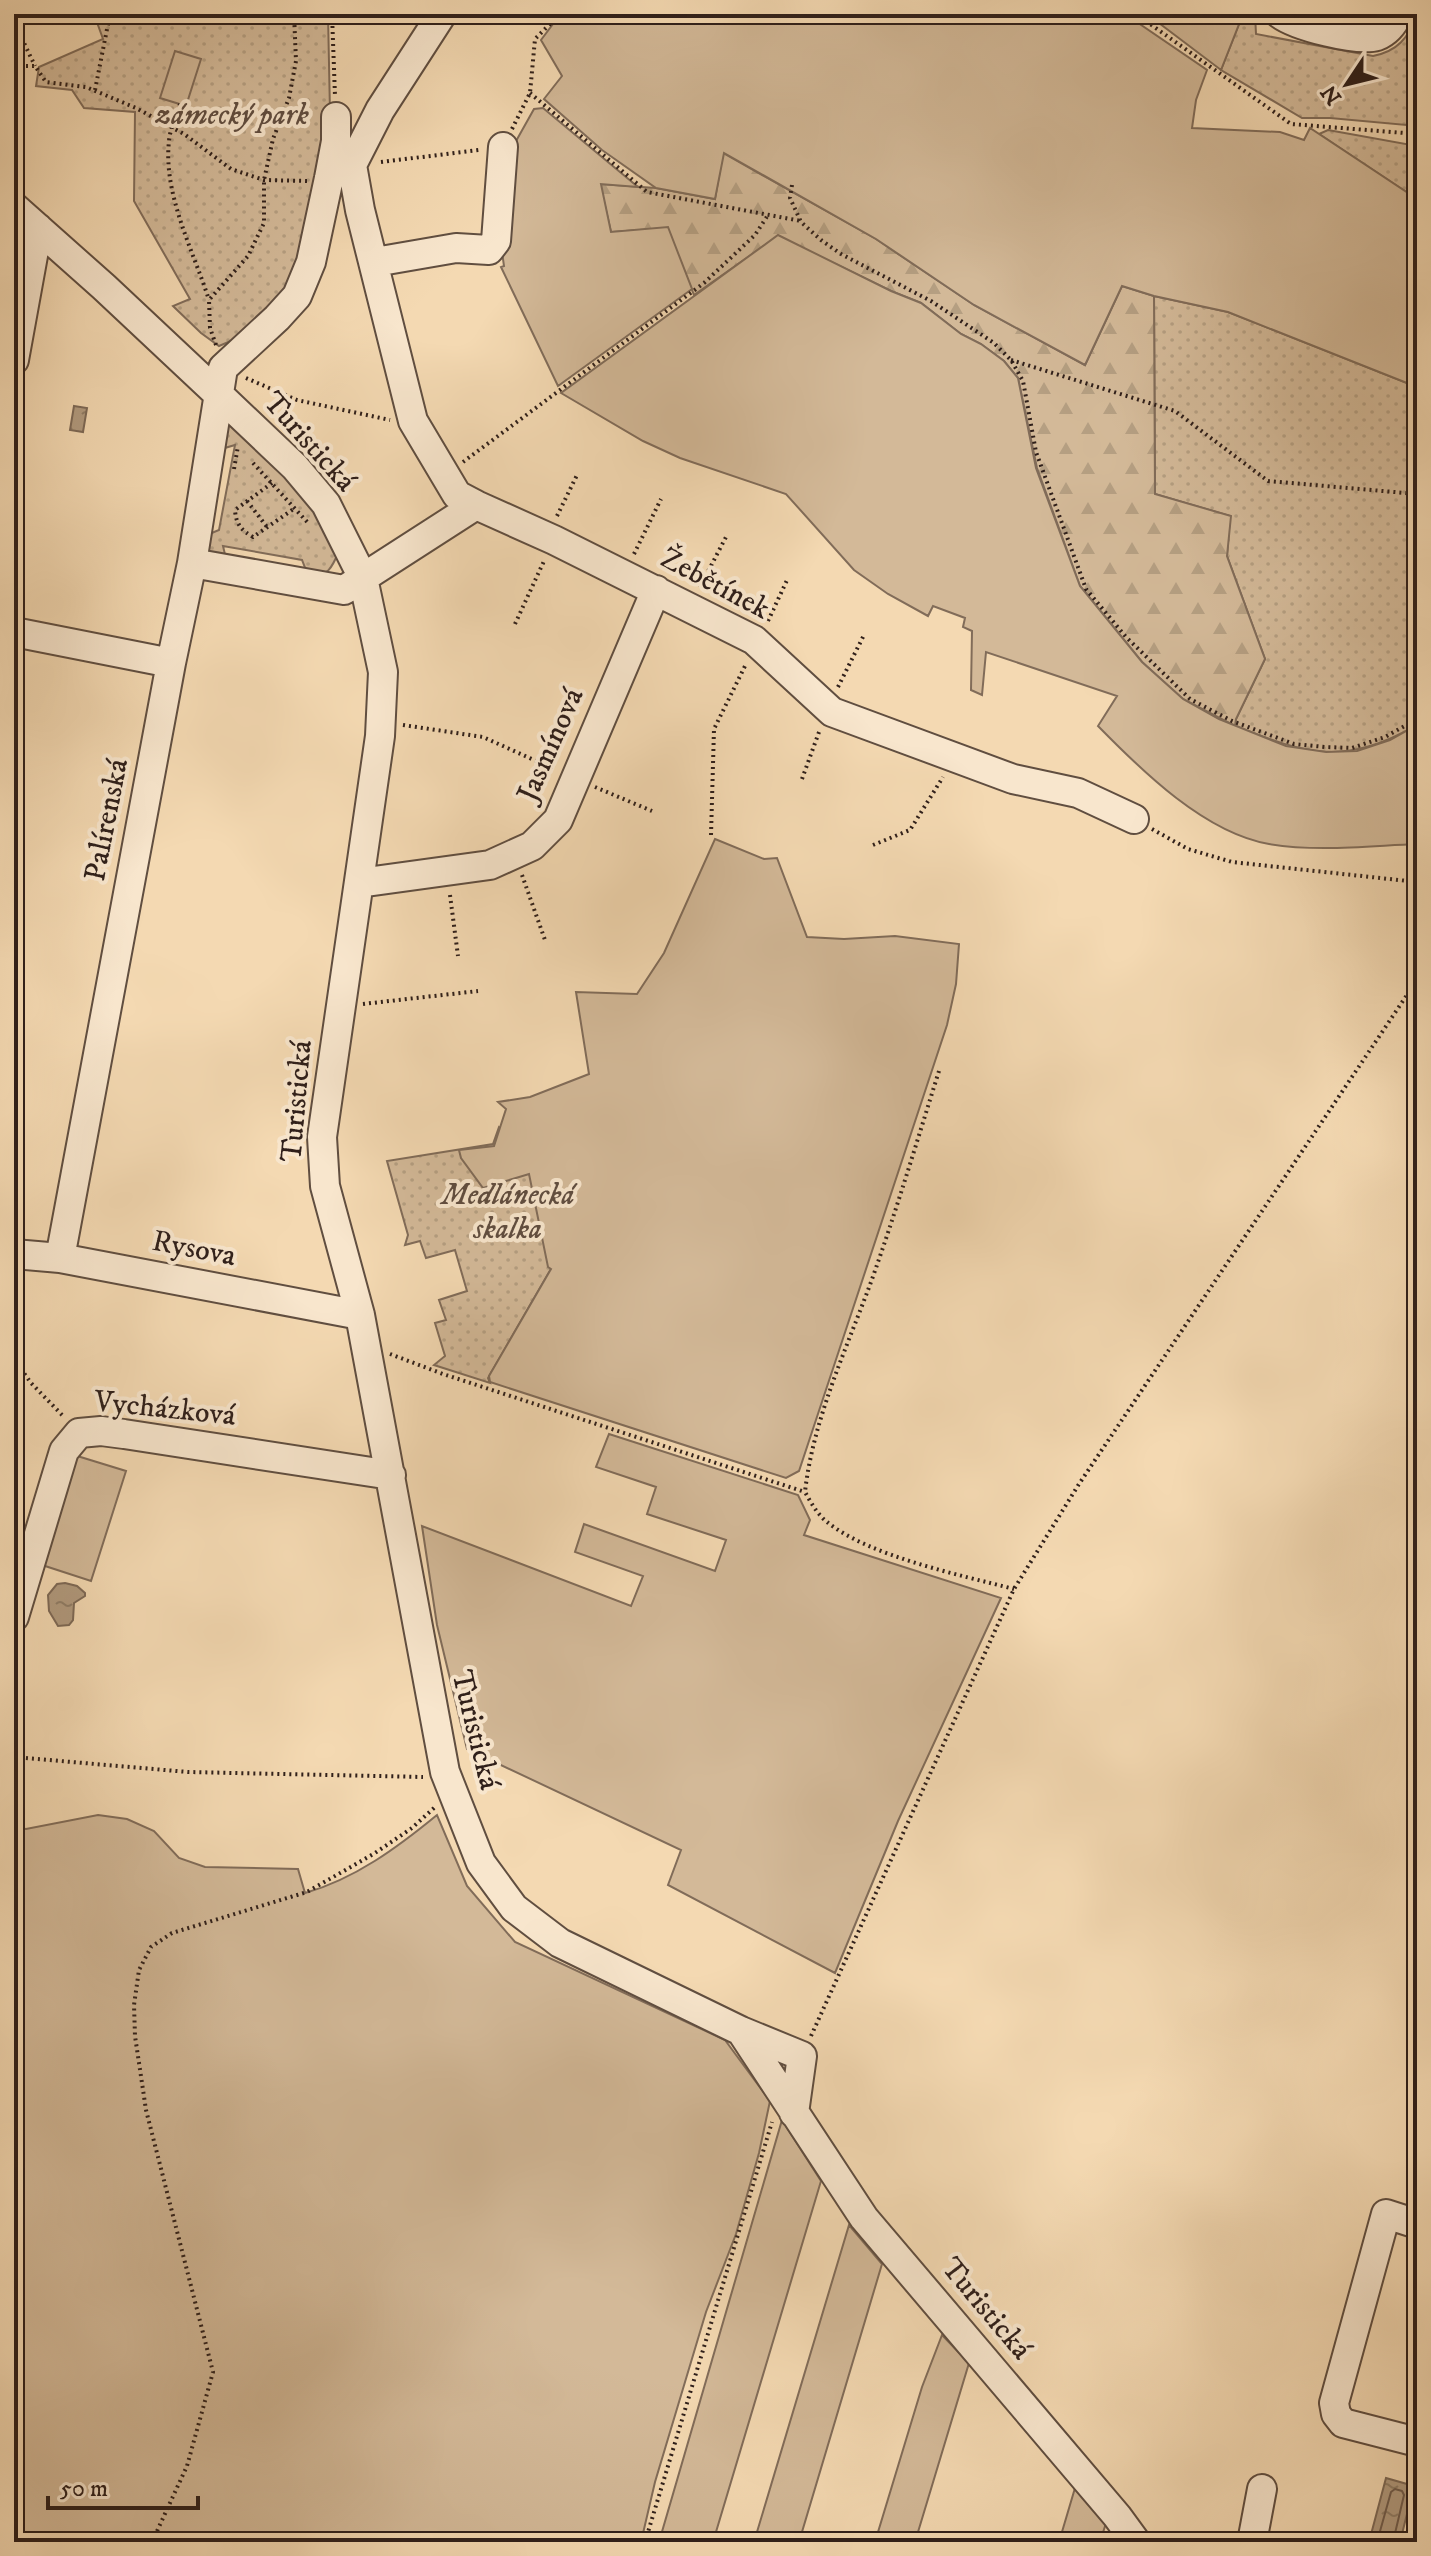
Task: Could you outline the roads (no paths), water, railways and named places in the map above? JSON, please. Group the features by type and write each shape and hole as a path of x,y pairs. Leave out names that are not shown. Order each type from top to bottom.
{"street":[{"path":"220,381 297,296 311,262 338,150 380,110 442,14"},
{"path":"1280,14 1295,23 1361,38 1375,37 1385,32 1398,14"},
{"name":"Žebětínek","path":"338,150 343,143 341,165 349,211 360,210 413,421 457,495 691,607 757,643 832,712 1013,779 1078,793 1134,819"},
{"path":"375,262 456,248 489,250 494,247 503,147"},
{"name":"Turistická","path":"14,207 220,381 326,504 363,578 383,672 381,721 322,1137 325,1186 360,1315 448,1782 481,1863 514,1908 560,1943 741,2031 802,2056 788,2103"},
{"path":"14,358 38,228"},
{"name":"Palírenská","path":"60,1258 192,563 220,381"},
{"path":"192,563 344,590 476,505"},
{"name":"Jasmínová","path":"359,883 490,865 532,846 558,820 656,590"},
{"path":"14,632 171,663"},
{"name":"Rysova","path":"14,1254 60,1258 360,1315"},
{"name":"Vycházková","path":"14,1617 64,1451 79,1433 101,1431 124,1434 391,1475"},
{"name":"Turistická","path":"741,2031 864,2218 1136,2542"},
{"path":"1417,2224 1386,2214 1334,2403 1336,2414 1343,2423 1417,2442"},
{"path":"1252,2542 1262,2489"}],"water":[{"path":"74,406 87,408 83,432 70,430"},
{"path":"57,1584 77,1586 85,1596 74,1603 73,1620 69,1625 58,1626 49,1611 48,1595"},
{"path":"1386,2478 1414,2486 1400,2542 1369,2542"}],"park label":[{"name":"zámecký park","path":"232,115"},
{"name":"Medlánecká skalka","path":"508,1212"}]}
